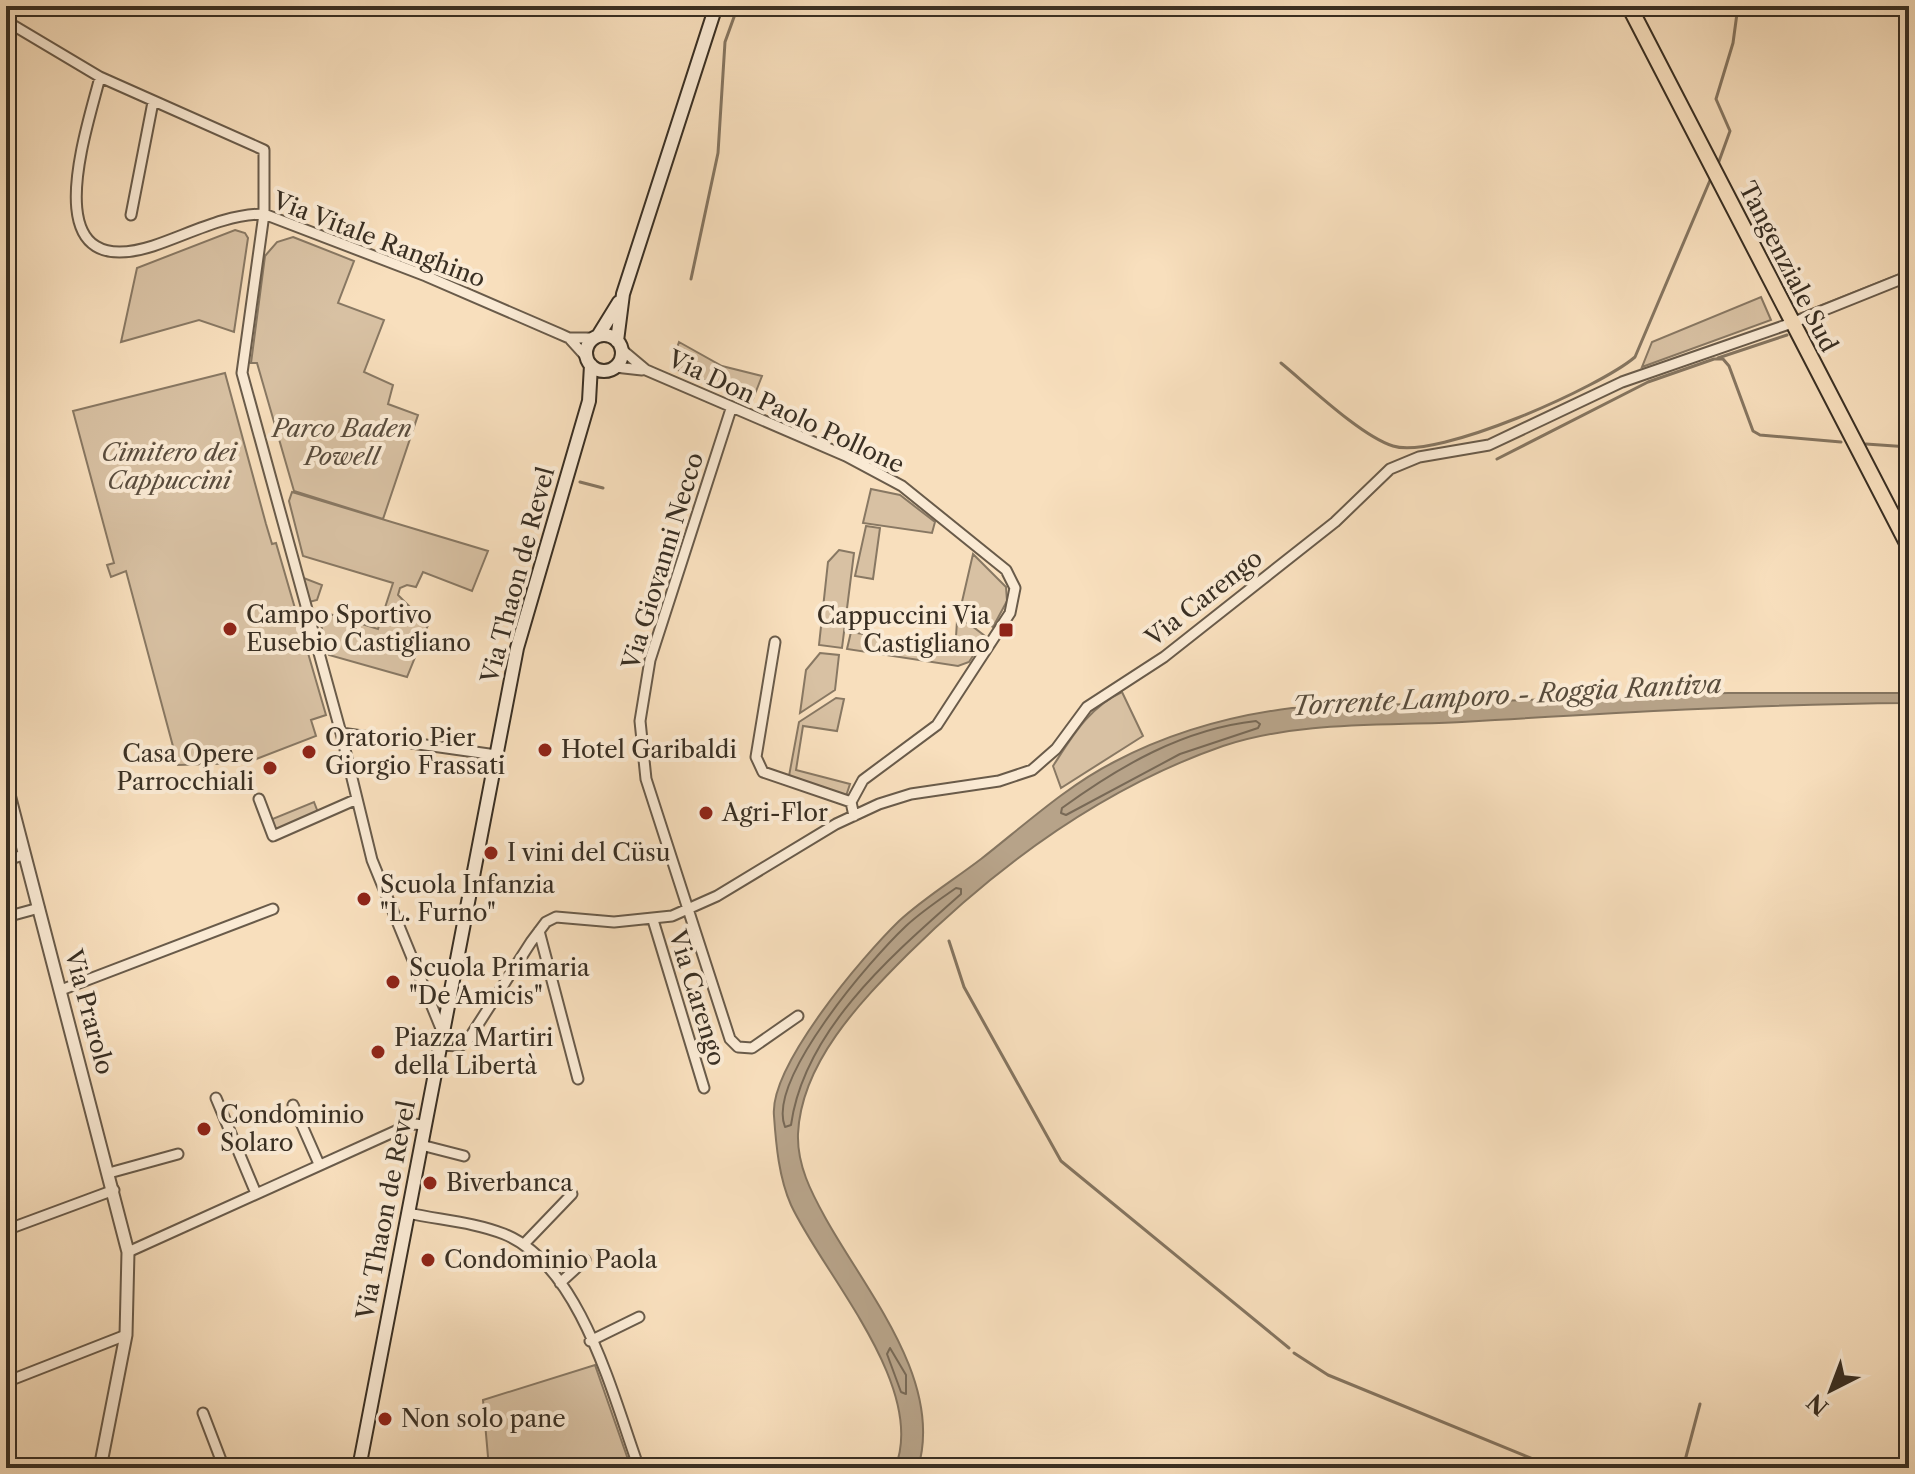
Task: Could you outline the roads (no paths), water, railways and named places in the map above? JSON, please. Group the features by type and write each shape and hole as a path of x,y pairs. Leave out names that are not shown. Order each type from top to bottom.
{"main road":[{"path":"621,299 619,345 612,368 589,362 588,346 621,299 716,6"},
{"name":"Tangenziale Sud","path":"1629,6 1909,547"},
{"path":"596,337 610,336 619,345"},
{"name":"Via Thaon de Revel","path":"359,1468 517,648 589,401 589,362"},
{"name":"Via Thaon de Revel","path":"589,401 612,368"}],"street":[{"path":"6,21 100,77 257,146 267,157 264,214 242,373 341,733 372,860 442,1031"},
{"name":"Via Vitale Ranghino","path":"100,77 79,155 77,221 82,235 106,250 135,251 244,214 264,214 426,276 569,338 596,337"},
{"path":"131,215 153,102"},
{"name":"Via Carengo","path":"539,931 556,917 614,922 653,920 688,910 854,816 911,794 999,781 1044,762 1087,707 1164,657 1335,522 1390,469 1419,457 1489,445 1651,370 1792,323 1909,276"},
{"name":"Via Vitale Ranghino","path":"569,338 589,362"},
{"name":"Via Don Paolo Pollone","path":"619,345 646,370 846,456 902,486 997,563 1015,588 1010,613 937,725 863,780 851,802"},
{"name":"Via Don Paolo Pollone","path":"612,368 646,370"},
{"name":"Via Giovanni Necco","path":"731,409 650,660 640,721 646,779 730,1039 738,1047 752,1048 798,1016"},
{"path":"775,642 756,757 763,772 851,802 854,816"},
{"path":"341,733 496,755"},
{"name":"Via Prarolo","path":"6,783 8,805 39,908 128,1252 126,1335 100,1468"},
{"path":"259,799 273,836 357,799"},
{"path":"6,860 24,855"},
{"path":"6,917 39,908"},
{"path":"61,990 273,909"},
{"name":"Via Carengo","path":"653,920 704,1088"},
{"path":"439,1045 460,1046 468,1040 539,931"},
{"path":"539,931 578,1079"},
{"path":"216,1098 255,1191"},
{"path":"293,1105 319,1164"},
{"path":"128,1252 255,1191 400,1129 414,1124 424,1125"},
{"path":"421,1145 464,1156"},
{"path":"109,1173 178,1154"},
{"path":"6,1230 114,1190"},
{"path":"524,1244 572,1194"},
{"path":"408,1213 484,1228 524,1244 560,1283 569,1294 590,1341 639,1468"},
{"path":"560,1283 585,1260"},
{"path":"590,1341 639,1317"},
{"path":"6,1382 126,1335"},
{"path":"203,1413 224,1468"}],"water":[{"path":"1728,693 1909,693 1909,703 1741,707 1341,726 1252,738 1178,763 1094,807 1015,860 942,921 871,992 836,1035 810,1083 798,1134 802,1167 815,1199 880,1306 911,1370 920,1403 923,1435 918,1468 895,1468 901,1436 897,1402 885,1367 791,1205 781,1173 774,1116 776,1095 786,1069 802,1042 842,985 899,921 1097,771 1135,751 1200,727 1292,708"}],"waterway":[{"path":"691,279 718,153 725,42 738,6"},
{"path":"1718,164 1730,131 1716,99 1733,43 1738,6"},
{"path":"1281,363 1351,421 1393,446 1415,447 1444,442 1480,432 1555,402 1589,386 1635,357 1711,178"},
{"path":"1798,315 1909,271"},
{"path":"1718,358 1787,335"},
{"path":"1497,459 1648,382 1714,359 1723,359 1729,366 1753,431 1760,435 1841,442"},
{"path":"1866,444 1909,447"},
{"path":"580,482 603,488"},
{"path":"949,941 964,987 1061,1161 1289,1348"},
{"path":"1294,1353 1328,1375 1555,1468"},
{"path":"1683,1468 1700,1404"}],"place":[{"name":"Campo Sportivo Eusebio Castigliano","path":"230,629"},
{"name":"Cappuccini Via Castigliano","path":"1006,630"},
{"name":"Hotel Garibaldi","path":"545,750"},
{"name":"Oratorio Pier Giorgio Frassati","path":"309,752"},
{"name":"Casa Opere Parrocchiali","path":"270,768"},
{"name":"Agri-Flor","path":"706,813"},
{"name":"I vini del Cüsu","path":"491,853"},
{"name":"Scuola Infanzia \"L. Furno\"","path":"364,899"},
{"name":"Scuola Primaria \"De Amicis\"","path":"393,982"},
{"name":"Piazza Martiri della Libertà","path":"378,1052"},
{"name":"Condominio Solaro","path":"204,1129"},
{"name":"Biverbanca","path":"430,1183"},
{"name":"Condominio Paola","path":"428,1260"},
{"name":"Non solo pane","path":"385,1419"}],"park label":[{"name":"Parco Baden Powell","path":"342,443"},
{"name":"Cimitero dei Cappuccini","path":"169,467"}],"water label":[{"name":"Torrente Lamporo - Roggia Rantiva","path":"1507,695"}]}
